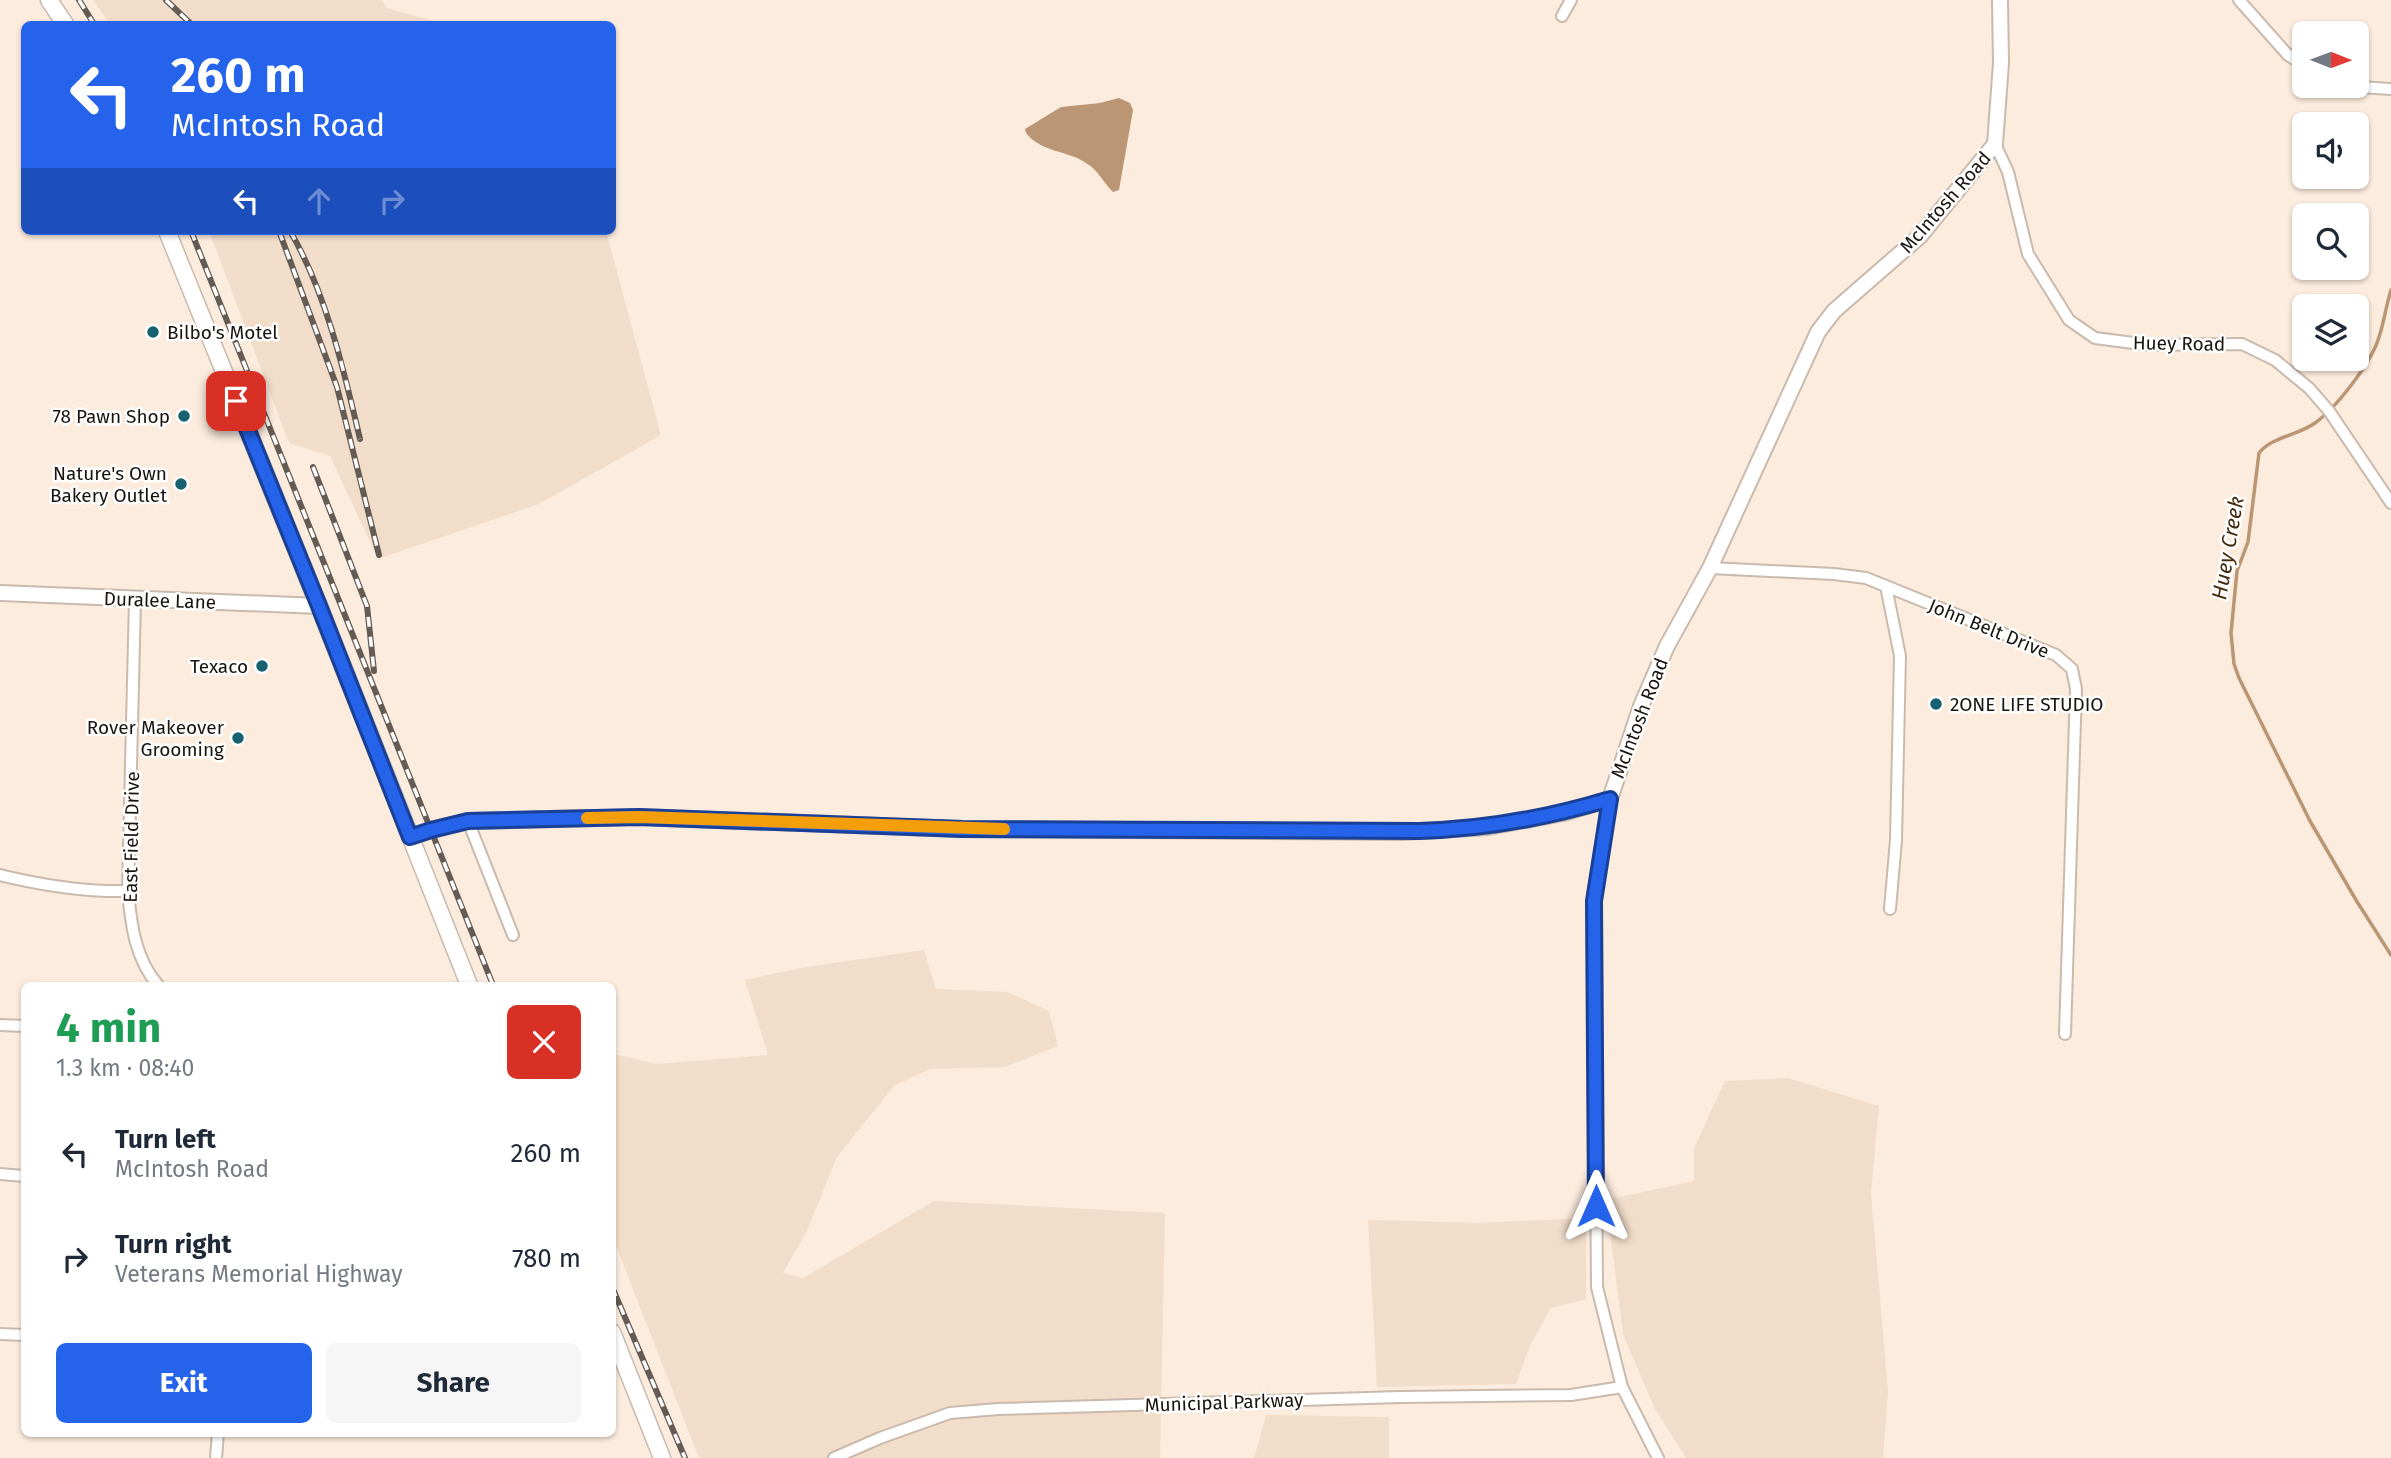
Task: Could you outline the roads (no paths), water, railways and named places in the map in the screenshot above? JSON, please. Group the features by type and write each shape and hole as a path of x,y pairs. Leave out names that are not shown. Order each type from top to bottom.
{"main road":[{"path":"49,0 63,21"},
{"path":"169,235 468,982"},
{"path":"616,1342 663,1458"}],"street":[{"path":"1562,16 1571,0"},
{"name":"Huey Road","path":"2000,0 2001,63 1995,144 2008,172 2028,254 2069,320 2095,338 2149,345 2242,344 2274,360 2309,388 2329,411 2391,503"},
{"path":"2241,0 2292,58"},
{"path":"2370,88 2391,89"},
{"name":"McIntosh Road","path":"410,837 468,821 639,817 962,829 1402,832 1488,827 1563,813 1610,799 1641,706 1662,658 1710,568 1818,332 1834,311 1920,236 1995,144"},
{"name":"John Belt Drive","path":"1710,568 1866,578 2056,655 2072,669 2076,689 2065,1034"},
{"path":"1886,586 1900,656 1896,840 1890,909"},
{"name":"Duralee Lane","path":"0,593 319,606"},
{"name":"East Field Drive","path":"135,599 128,891 131,930 142,960 154,982"},
{"path":"1610,799 1594,901 1597,1287 1622,1387 1658,1458"},
{"path":"468,821 513,935"},
{"path":"0,875 107,891 128,891"},
{"path":"0,1025 21,1026"},
{"path":"0,1174 21,1175"},
{"path":"0,1334 21,1335"},
{"name":"Municipal Parkway","path":"834,1458 950,1413 998,1409 1400,1397 1571,1395 1622,1387"},
{"path":"216,1458 218,1437"}],"waterway":[{"name":"Huey Creek","path":"2391,290 2375,347 2343,396 2315,423 2278,439 2259,453 2248,542 2237,571 2231,633 2234,664 2239,678 2310,821 2391,955"}],"railway":[{"path":"79,0 92,21"},
{"path":"166,0 188,21"},
{"path":"193,235 492,982"},
{"path":"280,235 337,387 379,555"},
{"path":"292,235 324,306 360,439"},
{"path":"313,467 367,606 374,671"},
{"path":"616,1296 685,1458"}],"place":[{"name":"Bilbo's Motel","path":"153,332"},
{"name":"78 Pawn Shop","path":"184,416"},
{"name":"Nature's Own Bakery Outlet","path":"181,484"},
{"name":"Texaco","path":"262,666"},
{"name":"2ONE LIFE STUDIO","path":"1936,704"},
{"name":"Rover Makeover Grooming","path":"238,738"}]}
